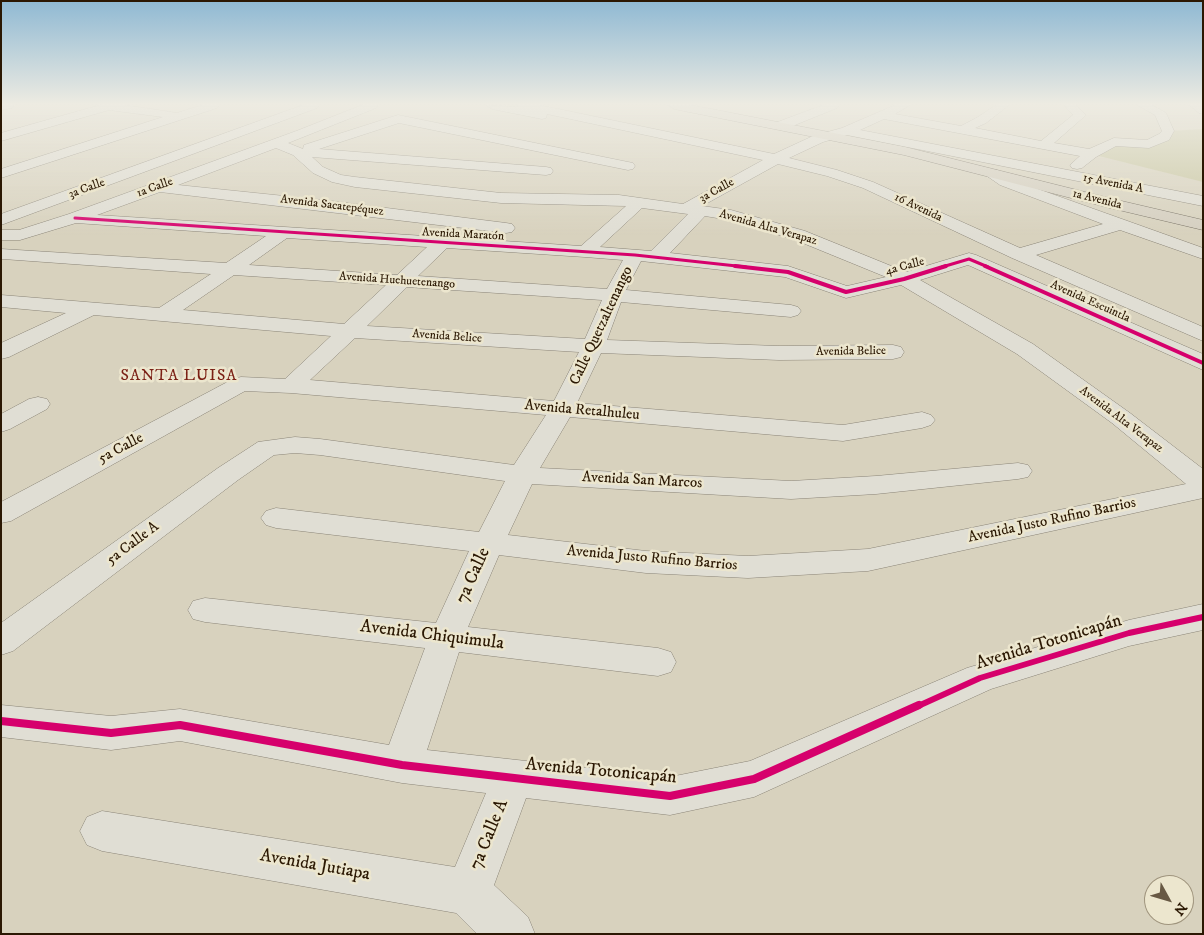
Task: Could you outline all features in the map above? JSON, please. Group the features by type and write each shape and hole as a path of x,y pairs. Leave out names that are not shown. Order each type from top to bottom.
{"main road":[{"name":"1a Avenida","path":"894,149 1203,225"}],"street":[{"path":"1,174 80,149"},
{"name":"3a Calle","path":"1,220 193,149"},
{"name":"1a Calle","path":"2,248 83,219 157,187 260,149"},
{"name":"Avenida Alta Verapaz","path":"289,149 298,152 318,170 336,179 501,198 639,202 730,215 799,235 857,257 904,279 1025,349 1121,418 1203,483"},
{"path":"298,152 308,149"},
{"path":"421,149 465,156"},
{"path":"540,149 628,166"},
{"name":"16 Avenida","path":"726,149 832,173 868,185 1203,335"},
{"name":"3a Calle","path":"693,210 776,159 798,149"},
{"name":"15 Avenida A","path":"934,149 1203,202"},
{"path":"1063,149 1090,154"},
{"path":"1065,175 1090,154 1101,149"},
{"path":"298,152 546,171"},
{"path":"992,173 1005,182 1203,254"},
{"path":"323,205 355,182"},
{"name":"Avenida Sacatepéquez","path":"157,187 506,228"},
{"path":"585,252 639,202"},
{"path":"1167,217 1203,202"},
{"path":"656,257 693,210"},
{"name":"1a Calle","path":"2,248 20,235 83,219"},
{"name":"Avenida Maratón","path":"83,219 636,255 788,272 846,292"},
{"path":"1014,252 1116,223"},
{"path":"163,315 283,233"},
{"path":"291,386 442,243"},
{"name":"Avenida Huehuetenango","path":"2,248 230,270 614,295 791,310"},
{"name":"Calle Quetzaltenango","path":"522,475 562,410 593,346 614,295 636,255"},
{"name":"4a Calle","path":"846,292 904,279 969,259"},
{"name":"Avenida Escuintla","path":"969,259 1203,363"},
{"name":"Avenida Belice","path":"1,301 351,330 593,346 779,353 893,352"},
{"path":"1,352 90,309"},
{"name":"Avenida Retalhuleu","path":"241,384 291,386 843,433 922,420"},
{"name":"5a Calle","path":"1,514 241,384"},
{"path":"1,424 38,404"},
{"name":"Avenida San Marcos","path":"267,448 295,445 320,447 522,475 791,490 876,485 1018,471"},
{"name":"5a Calle A","path":"1,642 228,474 267,448"},
{"name":"7a Calle","path":"402,765 446,638 488,544 522,475"},
{"name":"Avenida Justo Rufino Barrios","path":"276,518 646,562 748,567 868,560 1203,489"},
{"name":"Avenida Chiquimula","path":"205,610 658,662"},
{"name":"Avenida Totonicapán","path":"1,722 111,733 180,725 402,765 670,796 754,779 980,678 1129,633 1203,617"},
{"name":"7a Calle A","path":"468,892 513,778"},
{"name":"Avenida Jutiapa","path":"102,831 468,892"},
{"path":"468,892 511,934"}],"shaded area":[{"path":"1101,149 1203,149 1203,182 1091,154"}],"cycle path":[{"path":"75,218 635,255 788,272 846,292 904,279 969,259 1203,363"},
{"path":"1,721 111,733 180,725 402,765 670,796 754,779 980,678 1129,633 1203,617"}],"district":[{"name":"SANTA LUISA","path":"179,377"}]}
